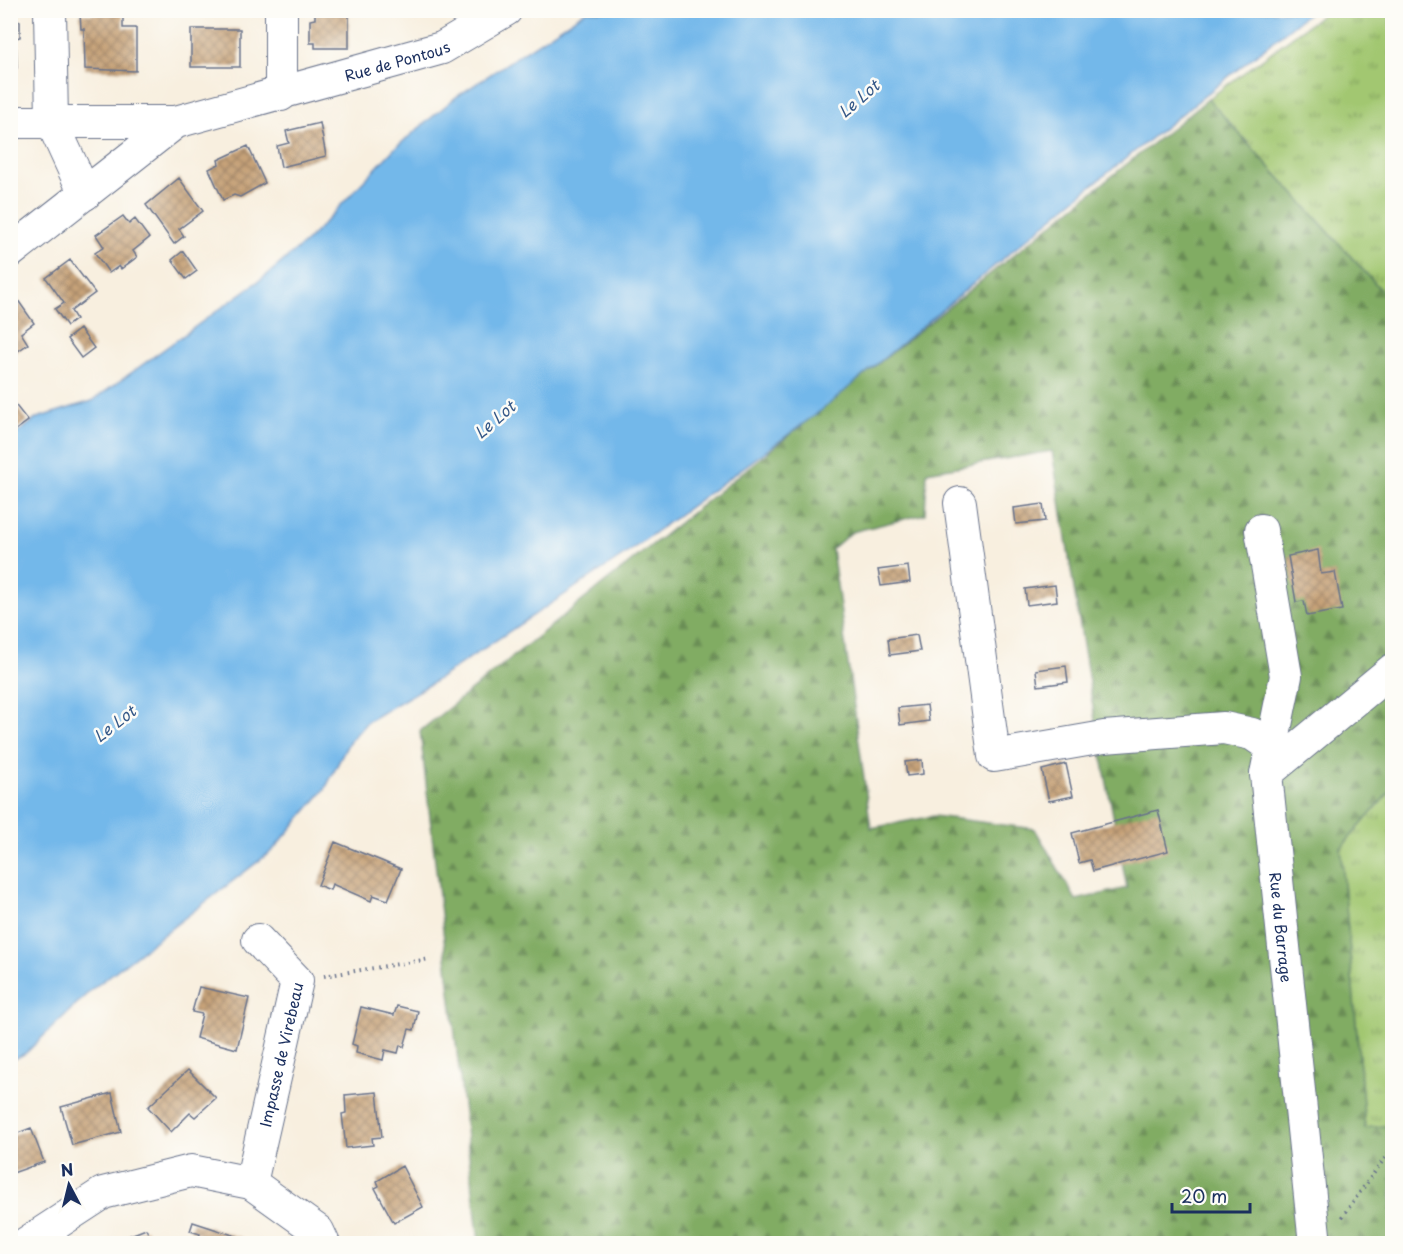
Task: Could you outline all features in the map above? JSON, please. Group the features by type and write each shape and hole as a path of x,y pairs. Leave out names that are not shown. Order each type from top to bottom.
{"street":[{"path":"50,10 52,122 85,194"},
{"path":"281,10 281,95"},
{"name":"Rue de Pontous","path":"176,122 281,95 442,48 506,10"},
{"path":"10,122 176,122"},
{"path":"10,252 176,122"},
{"path":"960,503 994,756 1104,737 1214,729 1252,734 1269,761 1392,670"},
{"name":"Rue du Barrage","path":"1262,530 1286,676 1269,761 1314,1240"},
{"name":"Impasse de Virebeau","path":"251,1183 297,981 258,940"},
{"path":"25,1244 103,1193 191,1171 251,1183 318,1231 324,1244"}],"path":[{"path":"297,981 430,958"},
{"path":"1314,1240 1329,1234 1390,1151 1392,1140"}],"green space":[{"path":"1327,11 1392,11 1392,302 1208,99"},
{"path":"1208,99 1392,302 1392,789 1341,848 1365,1128 1392,1125 1392,1243 479,1243 420,731","holes":["1052,451 1096,726 1127,888 1076,900 1035,829 934,816 871,828 832,549 852,532 925,514 927,472"]},
{"path":"1392,789 1392,1125 1365,1129 1341,848"}],"water":[{"name":"Le Lot","path":"586,11 1311,11 1071,202 823,409 627,553 432,683 368,721 349,742 325,789 273,850 91,990 26,1053 11,1061 11,438 37,418 92,401 267,275 308,240 394,149 456,97"}],"building":[{"path":"315,10 349,10 349,48 315,48 315,43 310,43 310,20 315,19"},
{"path":"80,14 123,14 123,28 136,28 136,71 85,69 84,29 81,29"},
{"path":"10,21 20,21 20,37 16,38 17,68 10,68"},
{"path":"191,29 240,29 240,67 191,67"},
{"path":"320,123 326,156 281,167 277,146 289,143 286,131"},
{"path":"248,146 265,183 240,197 234,195 223,200 209,169 219,164 218,160"},
{"path":"179,178 203,211 179,229 184,236 174,244 146,205"},
{"path":"123,216 129,224 135,219 149,238 133,251 137,257 121,269 119,266 109,273 95,253 104,247 96,235"},
{"path":"183,251 197,271 186,279 172,260"},
{"path":"70,260 95,293 71,311 76,319 67,326 55,309 64,303 46,278"},
{"path":"15,296 34,323 21,333 28,344 15,353 10,347 10,300"},
{"path":"80,329 94,348 81,358 67,339"},
{"path":"13,402 28,421 10,434 10,404"},
{"path":"1043,504 1045,521 1016,524 1014,508"},
{"path":"1318,550 1321,574 1335,572 1342,610 1307,616 1304,601 1296,602 1288,556"},
{"path":"908,566 910,582 881,586 878,570"},
{"path":"1055,585 1057,601 1027,605 1025,589"},
{"path":"917,635 920,651 890,655 888,639"},
{"path":"1066,666 1068,682 1038,686 1036,670"},
{"path":"927,705 929,721 900,725 898,708"},
{"path":"922,760 923,774 907,776 905,762"},
{"path":"1066,764 1073,796 1049,801 1042,770"},
{"path":"1158,810 1168,851 1093,871 1090,860 1079,863 1072,833"},
{"path":"335,842 401,869 388,900 373,895 371,901 332,884 330,890 318,885"},
{"path":"199,987 249,998 237,1049 196,1038 202,1014 192,1012"},
{"path":"397,1006 418,1011 414,1030 409,1029 404,1047 400,1045 398,1053 385,1050 383,1060 356,1053 357,1046 352,1044 361,1007 394,1015"},
{"path":"188,1070 216,1098 195,1117 190,1113 171,1132 148,1107"},
{"path":"377,1092 382,1137 372,1138 373,1145 346,1148 342,1114 346,1113 345,1095"},
{"path":"112,1093 121,1132 72,1145 61,1107"},
{"path":"31,1128 44,1162 10,1174 10,1136"},
{"path":"402,1166 423,1207 394,1223 375,1188 379,1186 377,1181"},
{"path":"193,1222 242,1238 240,1244 197,1244 200,1234 190,1231"},
{"path":"146,1229 153,1244 110,1244 110,1243"}]}
